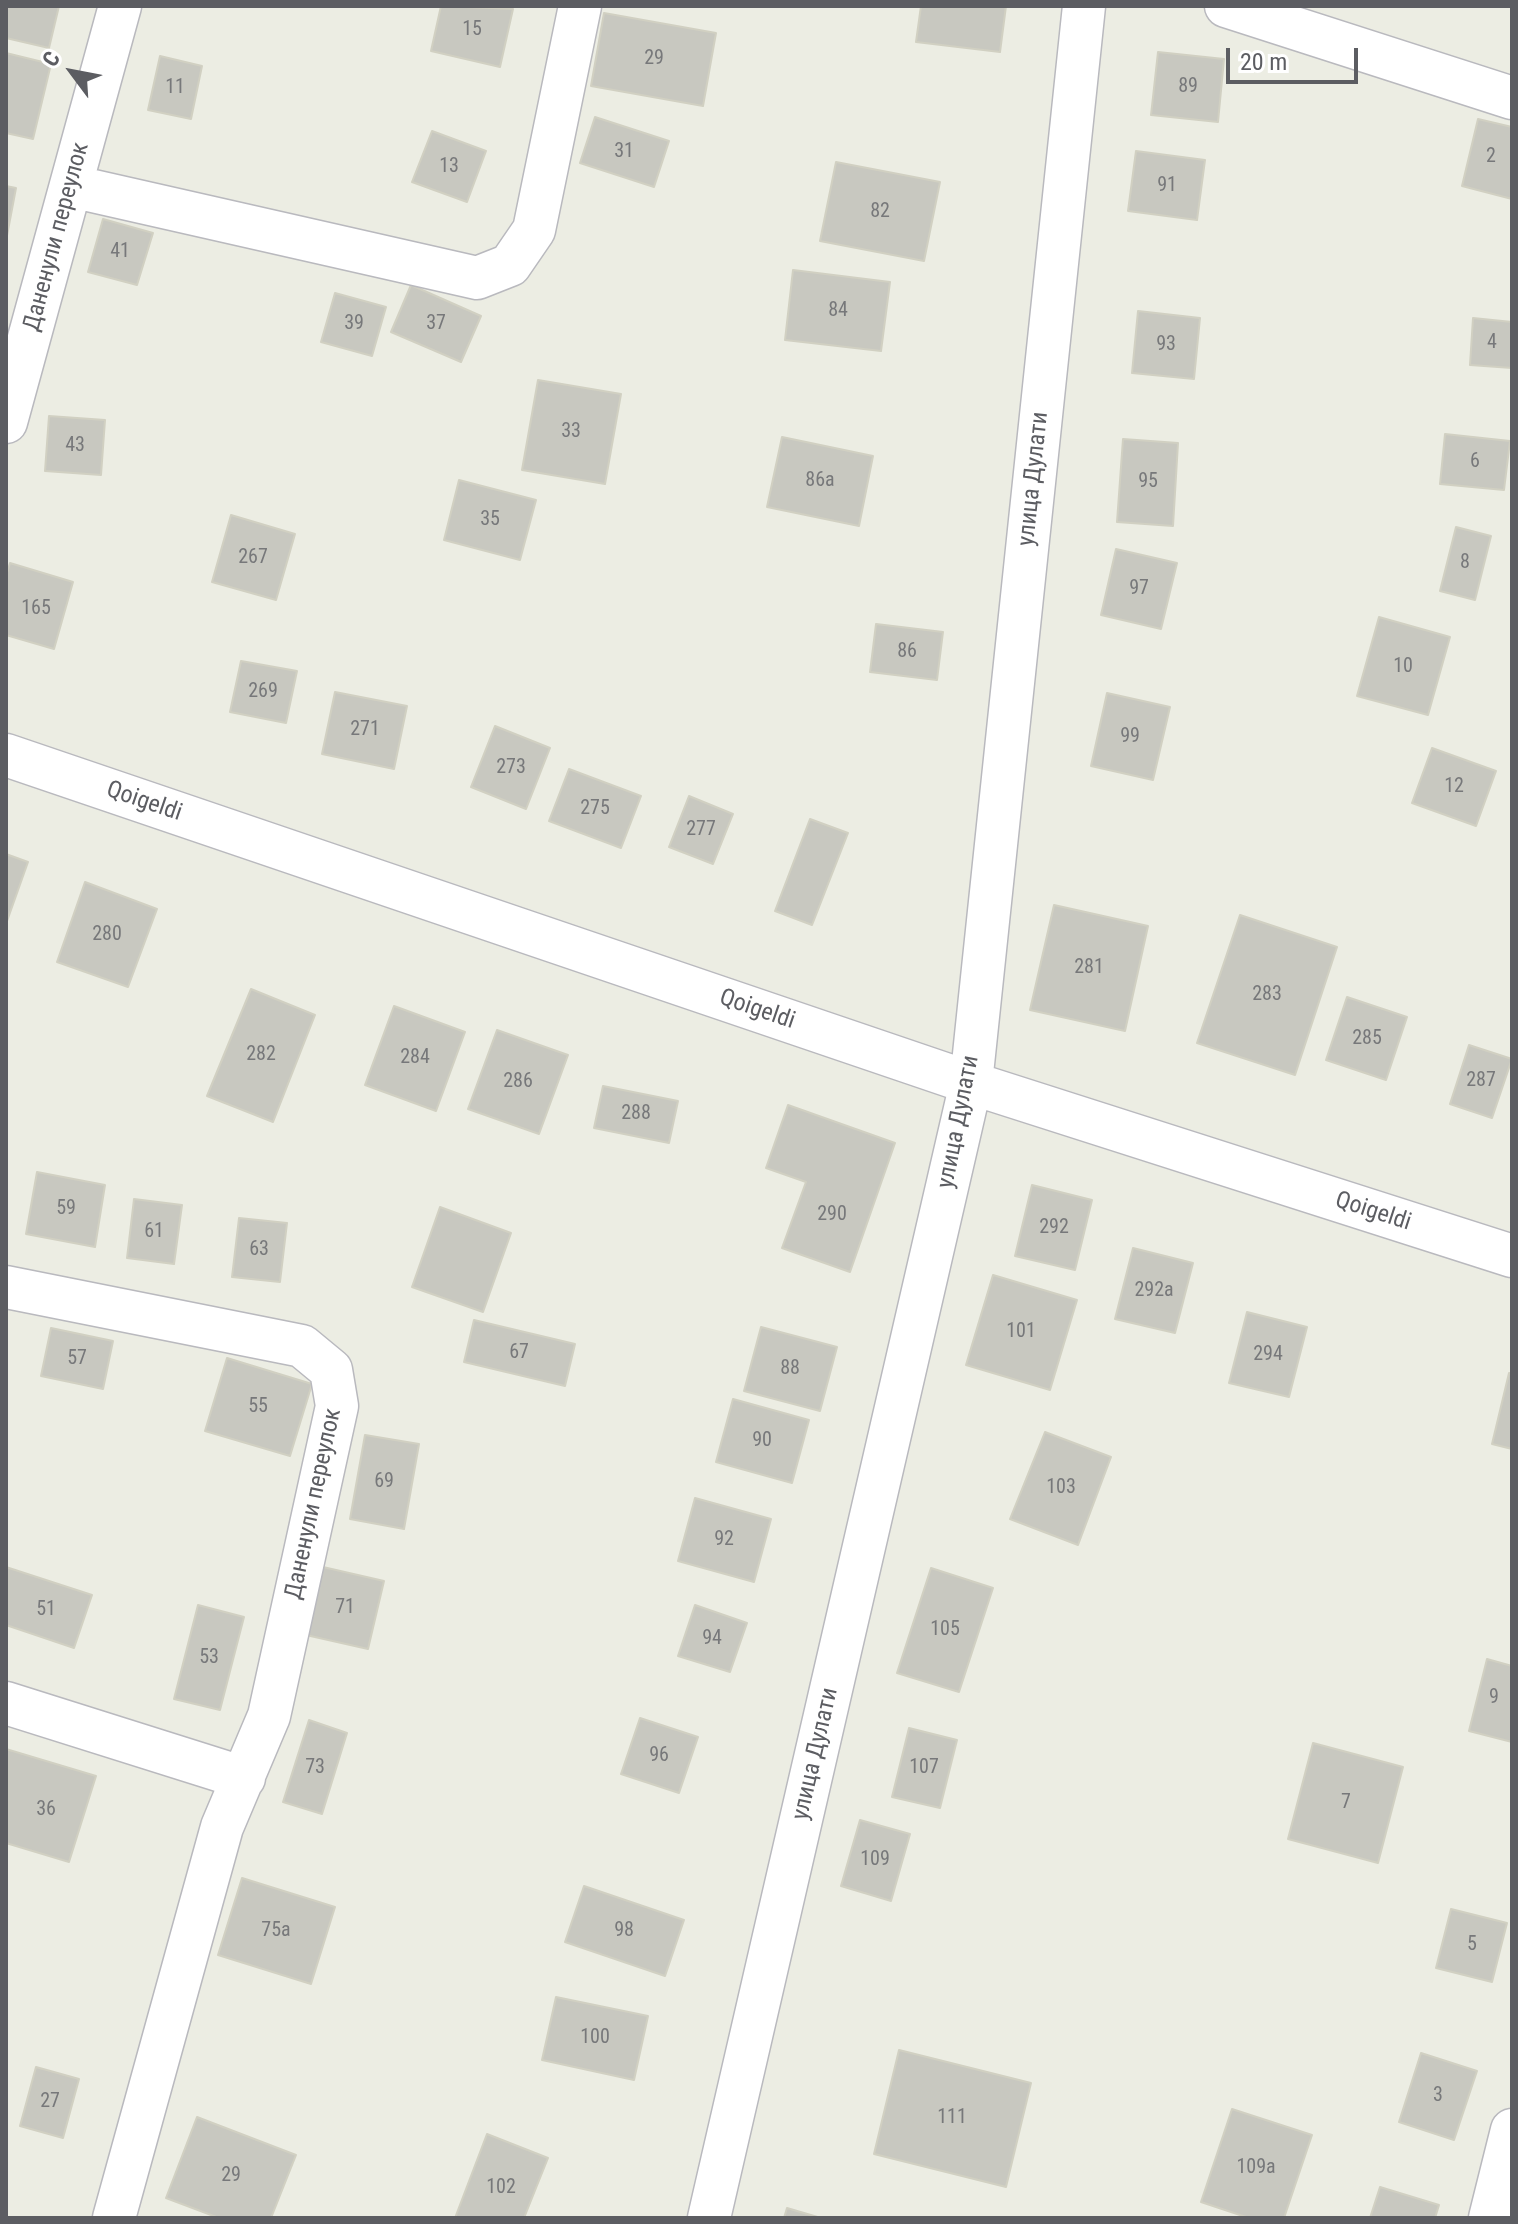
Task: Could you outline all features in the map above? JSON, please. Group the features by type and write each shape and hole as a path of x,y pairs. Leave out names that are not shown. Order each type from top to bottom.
{"street":[{"name":"Даненули переулок","path":"6,422 120,6"},
{"path":"71,186 477,278 510,265 534,230 580,6"},
{"name":"улица Дулати","path":"709,2218 971,1083 1084,6"},
{"path":"1226,6 1512,98"},
{"name":"Qoigeldi","path":"6,755 971,1083 1512,1256"},
{"name":"Даненули переулок","path":"6,1287 302,1346 331,1370 337,1406 269,1716 222,1827 114,2218"},
{"path":"6,1703 244,1778"},
{"path":"1490,2218 1512,2130"}],"building":[{"path":"6,6 59,6 49,48 6,38"},
{"path":"441,6 513,9 500,67 431,51"},
{"path":"921,6 1006,6 1000,52 916,42"},
{"path":"604,13 716,33 703,106 591,86"},
{"path":"1158,52 1224,59 1218,122 1151,115"},
{"path":"6,53 51,64 33,139 6,133"},
{"path":"160,56 202,66 191,119 148,110"},
{"path":"595,117 669,141 654,187 580,163"},
{"path":"1478,119 1512,127 1512,199 1462,186"},
{"path":"432,131 486,151 467,202 412,182"},
{"path":"1136,151 1205,160 1197,220 1128,211"},
{"path":"836,162 940,182 924,261 820,241"},
{"path":"6,186 16,188 6,241"},
{"path":"103,219 153,233 137,285 88,272"},
{"path":"793,270 890,282 881,351 785,340"},
{"path":"411,285 481,316 461,362 391,332"},
{"path":"335,293 386,307 372,356 321,342"},
{"path":"1138,311 1200,318 1194,379 1132,373"},
{"path":"1473,318 1512,322 1512,368 1470,365"},
{"path":"538,380 621,394 605,484 522,470"},
{"path":"49,416 105,420 101,475 45,471"},
{"path":"1445,434 1510,441 1504,490 1440,484"},
{"path":"782,437 873,456 859,526 767,507"},
{"path":"1123,439 1178,443 1173,526 1117,522"},
{"path":"459,480 536,500 520,560 444,540"},
{"path":"231,515 295,534 276,600 212,582"},
{"path":"1456,527 1491,536 1475,600 1440,591"},
{"path":"1116,549 1177,563 1161,629 1101,615"},
{"path":"10,563 73,582 54,649 6,635 6,576"},
{"path":"1379,617 1450,637 1428,715 1357,696"},
{"path":"876,624 943,632 937,680 870,672"},
{"path":"241,661 297,671 286,723 230,712"},
{"path":"335,692 407,706 394,769 322,754"},
{"path":"1107,693 1170,707 1153,780 1091,766"},
{"path":"495,726 550,748 526,809 471,787"},
{"path":"1432,748 1496,771 1476,826 1412,803"},
{"path":"569,769 641,796 621,848 549,821"},
{"path":"689,796 733,814 713,864 669,847"},
{"path":"810,819 848,833 812,925 775,911"},
{"path":"6,854 28,862 6,924"},
{"path":"85,882 157,909 128,987 57,962"},
{"path":"1054,905 1148,926 1125,1031 1030,1010"},
{"path":"1240,915 1337,947 1295,1075 1197,1043"},
{"path":"251,989 315,1015 273,1122 207,1096"},
{"path":"1347,997 1407,1017 1386,1080 1326,1060"},
{"path":"394,1006 465,1032 436,1111 365,1085"},
{"path":"497,1030 568,1055 539,1134 468,1109"},
{"path":"1469,1045 1512,1059 1492,1118 1450,1104"},
{"path":"603,1086 678,1101 669,1143 594,1128"},
{"path":"788,1105 895,1143 850,1272 782,1248 806,1182 766,1168"},
{"path":"37,1172 105,1185 95,1247 26,1234"},
{"path":"1032,1185 1092,1200 1075,1270 1015,1256"},
{"path":"134,1199 182,1205 174,1264 127,1258"},
{"path":"440,1207 511,1233 483,1312 412,1287"},
{"path":"239,1218 287,1223 280,1282 232,1277"},
{"path":"1133,1248 1193,1263 1175,1333 1115,1319"},
{"path":"993,1275 1077,1300 1050,1390 966,1365"},
{"path":"1247,1312 1307,1327 1289,1397 1229,1383"},
{"path":"474,1320 575,1344 565,1386 464,1362"},
{"path":"761,1327 837,1347 820,1411 744,1391"},
{"path":"51,1328 113,1341 103,1389 41,1376"},
{"path":"227,1358 312,1384 290,1456 205,1431"},
{"path":"1509,1373 1512,1374 1512,1449 1492,1444"},
{"path":"733,1399 809,1420 792,1483 716,1462"},
{"path":"1045,1432 1111,1457 1078,1545 1010,1519"},
{"path":"365,1435 419,1444 404,1529 350,1519"},
{"path":"695,1498 771,1519 754,1582 678,1561"},
{"path":"6,1567 92,1595 74,1648 6,1625"},
{"path":"323,1567 384,1581 368,1649 306,1635"},
{"path":"931,1568 993,1588 959,1692 897,1673"},
{"path":"198,1605 244,1617 220,1710 174,1699"},
{"path":"695,1605 747,1623 730,1672 678,1656"},
{"path":"1487,1659 1512,1666 1512,1742 1469,1731"},
{"path":"640,1718 698,1737 679,1793 621,1774"},
{"path":"309,1720 347,1733 322,1814 283,1802"},
{"path":"909,1728 957,1740 940,1808 892,1797"},
{"path":"1313,1743 1403,1767 1378,1863 1288,1839"},
{"path":"6,1749 96,1776 69,1862 6,1843"},
{"path":"860,1820 910,1834 891,1901 841,1886"},
{"path":"242,1878 335,1907 311,1984 218,1955"},
{"path":"584,1886 684,1920 665,1976 565,1942"},
{"path":"1451,1909 1507,1923 1492,1982 1436,1968"},
{"path":"556,1997 648,2016 634,2080 542,2060"},
{"path":"899,2050 1031,2083 1006,2187 874,2154"},
{"path":"1421,2053 1477,2071 1454,2140 1399,2122"},
{"path":"36,2067 79,2079 63,2138 20,2126"},
{"path":"1232,2109 1312,2135 1284,2218 1249,2218 1201,2202"},
{"path":"197,2117 296,2155 271,2218 219,2218 166,2198"},
{"path":"487,2134 548,2158 524,2218 455,2218"},
{"path":"1380,2187 1439,2205 1435,2218 1370,2218"},
{"path":"787,2208 821,2218 784,2218"}]}
